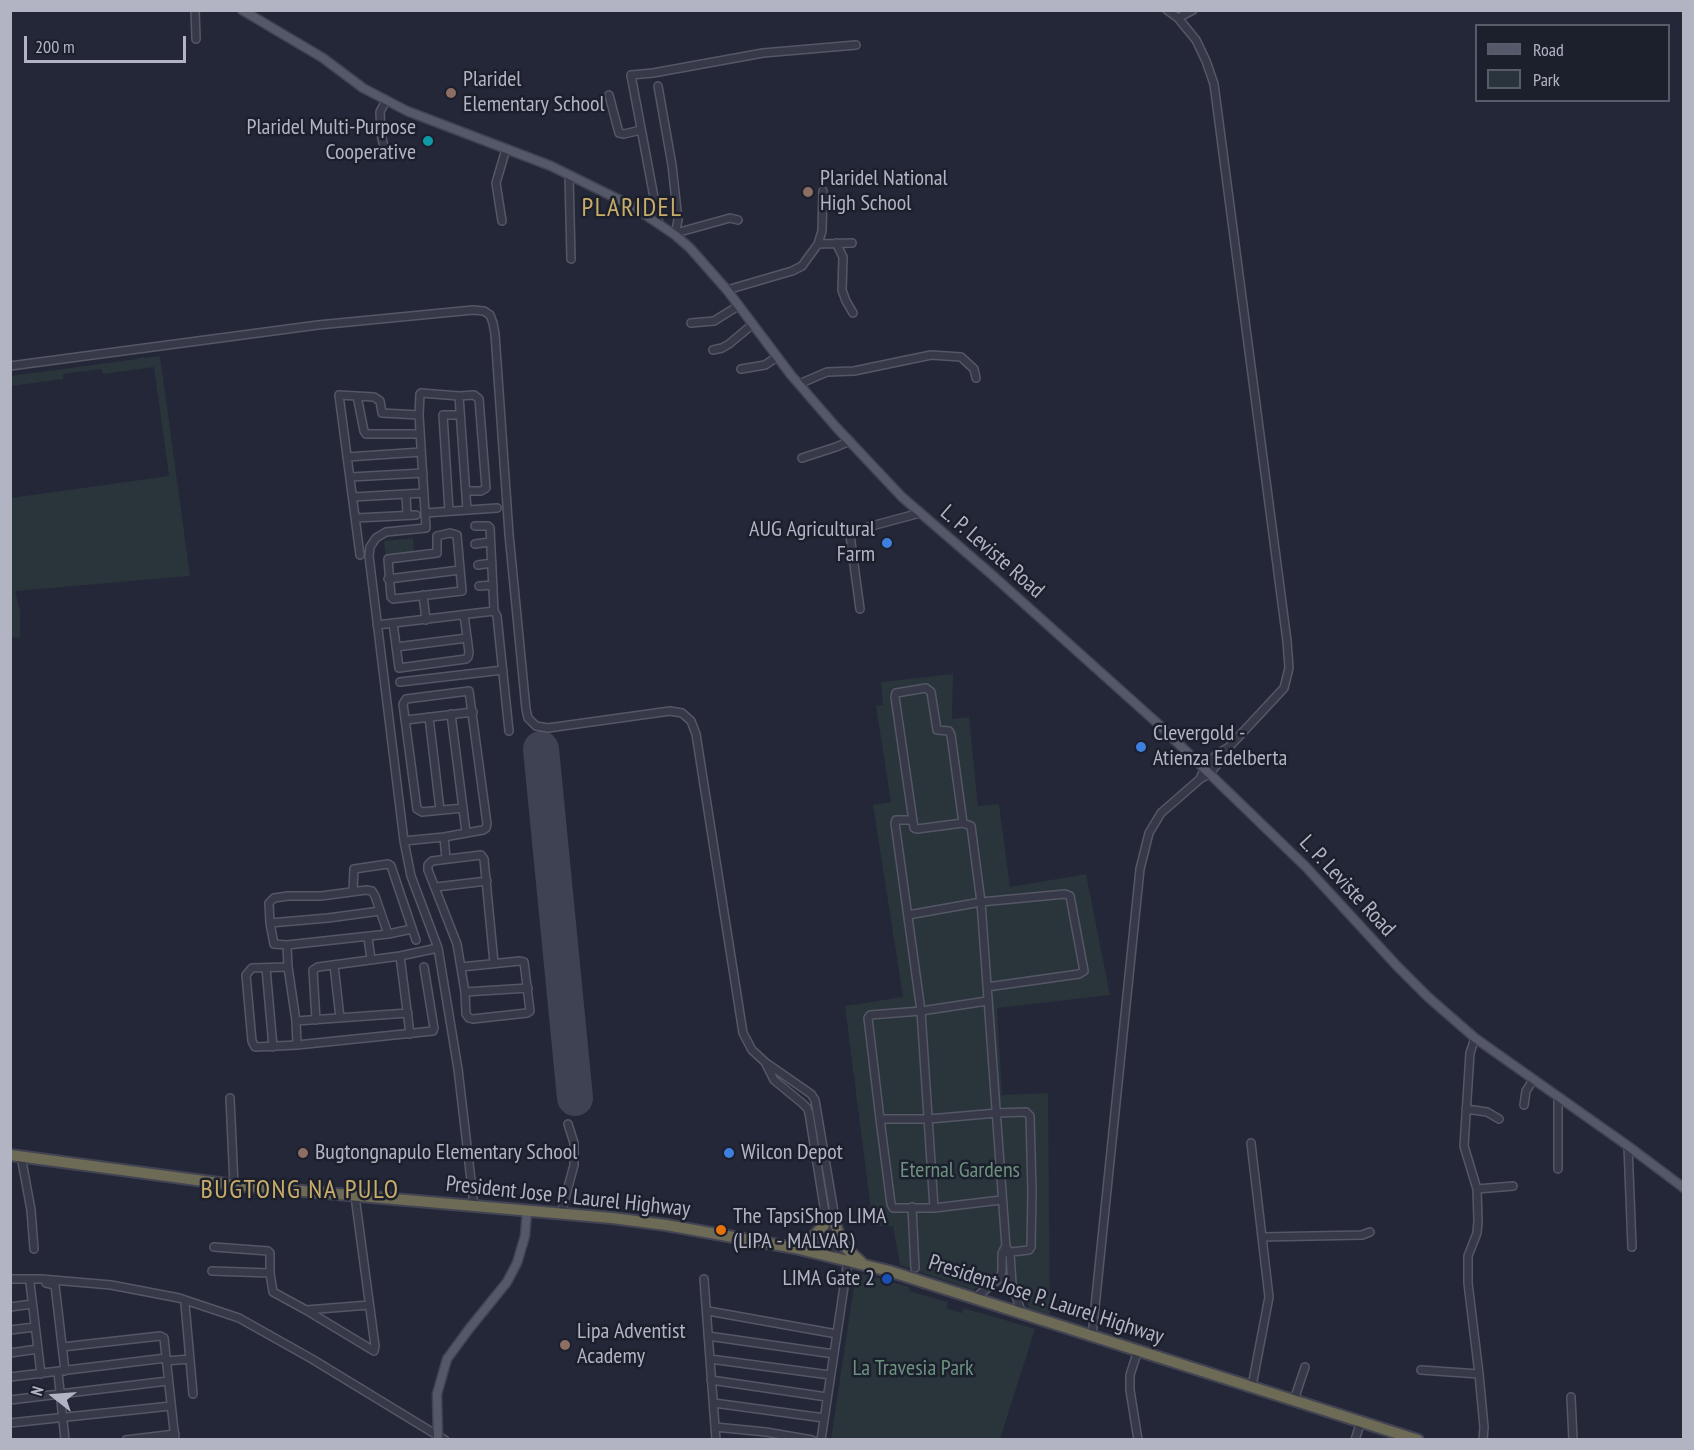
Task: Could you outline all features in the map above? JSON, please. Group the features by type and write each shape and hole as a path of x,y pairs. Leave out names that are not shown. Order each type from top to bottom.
{"highway":[{"name":"President Jose P. Laurel Highway","path":"16,1155 234,1185 666,1225 795,1248 863,1263 1418,1440"},
{"path":"795,1248 809,1241 830,1225 843,1245 863,1263"}],"main road":[{"name":"L. P. Leviste Road","path":"243,10 323,58 363,88 407,111 552,166 632,206 675,234 727,290 799,384 902,497 1147,714 1191,756 1204,774 1306,867 1428,997 1475,1038 1628,1146 1683,1188"},
{"path":"440,1438 438,1394 447,1359 507,1282 517,1263 525,1236 527,1211"}],"street":[{"path":"195,10 196,39"},
{"path":"1092,1336 1140,869 1149,833 1161,813 1226,754 1229,747 1284,688 1289,668 1214,84 1196,40 1178,18 1167,10"},
{"path":"1178,18 1193,10"},
{"path":"659,224 631,75 654,73 763,53 856,45"},
{"path":"658,86 672,165 678,220 675,234 730,218 738,220"},
{"path":"609,95 620,133 641,130"},
{"path":"385,151 381,134 380,112 386,100"},
{"path":"502,221 496,183 506,149"},
{"path":"569,175 571,259"},
{"path":"727,290 802,266 818,244 822,231 822,192"},
{"path":"836,243 843,257 842,290 853,313"},
{"path":"818,244 852,243"},
{"path":"691,323 714,321 738,306"},
{"path":"10,366 318,325 473,310 487,313 492,319 495,334 508,525 528,718 536,726 548,728 670,711 682,713 691,721 696,734 744,1033 752,1050 765,1062 811,1094 815,1100 832,1201 831,1256"},
{"path":"713,350 723,348 753,324"},
{"path":"799,384 827,372 854,371 931,355 962,357 974,369 976,378"},
{"path":"741,369 765,365 777,357"},
{"path":"466,491 481,491 486,488 479,399 474,395 421,393 419,415 426,528 386,532 376,538 370,547 369,556 404,842 411,876 438,948 458,1069 474,1206"},
{"path":"360,555 339,395 374,398 380,401 382,413 419,415"},
{"path":"357,396 366,434 420,434"},
{"path":"459,396 467,510"},
{"path":"449,511 443,415 460,415"},
{"path":"802,458 850,441"},
{"path":"347,457 421,452"},
{"path":"351,477 423,473"},
{"path":"353,497 424,493"},
{"path":"406,494 407,515"},
{"path":"425,513 497,508"},
{"path":"861,609 850,535 853,531 920,513"},
{"path":"356,518 416,515"},
{"path":"475,526 488,526 489,528 493,612 497,616 509,730"},
{"path":"450,532 456,533 460,570 462,591 393,599 390,594 388,559 437,553 437,536 450,532"},
{"path":"475,544 490,542"},
{"path":"477,565 492,563"},
{"path":"388,579 460,570"},
{"path":"479,586 493,585"},
{"path":"423,595 426,620"},
{"path":"377,625 493,612"},
{"path":"393,623 399,668 466,659 468,657 464,615"},
{"path":"396,647 467,638"},
{"path":"400,682 502,670"},
{"path":"963,823 951,735 949,731 937,730 931,692 926,688 896,693 911,820 914,828 917,830 963,823 971,826 981,902 1006,1251 1012,1284 1022,1314"},
{"path":"404,842 444,837 486,828 487,824 470,693 468,691 406,699 403,704 419,811 463,808"},
{"path":"406,720 473,712"},
{"path":"452,714 466,832"},
{"path":"429,717 440,810"},
{"path":"1173,761 1191,756"},
{"path":"911,820 897,820 895,823 921,1011 934,1208"},
{"path":"444,837 446,859"},
{"path":"461,967 520,960 524,962 530,1011 468,1018 457,944 428,870 428,865 432,861 480,855 484,859 494,963"},
{"path":"353,891 354,869 388,864 391,866 416,940"},
{"path":"436,887 487,881"},
{"path":"388,934 372,891 353,891 321,896 288,896 274,898 269,903 274,944 287,945 368,938 388,934 412,928"},
{"path":"908,915 981,902 1065,894 1070,896 1084,971 1079,974 987,987"},
{"path":"270,923 380,911"},
{"path":"368,938 371,959"},
{"path":"287,945 297,1045"},
{"path":"316,1020 313,970 318,967 400,956 438,948"},
{"path":"400,956 410,1034"},
{"path":"334,964 340,1018"},
{"path":"288,967 252,968 246,975 252,1041 255,1047 433,1031 424,967"},
{"path":"266,968 273,1047"},
{"path":"465,992 528,988"},
{"path":"987,1001 921,1011 870,1015 868,1018 893,1208 934,1208 1001,1200"},
{"path":"296,1021 408,1012"},
{"path":"1475,1038 1470,1053 1464,1146 1477,1189 1477,1233 1468,1256 1468,1283 1479,1374 1483,1440"},
{"path":"765,1062 774,1080 802,1103 809,1113 825,1213 830,1225 819,1253"},
{"path":"1524,1105 1527,1088 1533,1080"},
{"path":"788,1092 795,1083"},
{"path":"230,1098 234,1185"},
{"path":"1558,1098 1558,1169"},
{"path":"1466,1109 1487,1112 1499,1119"},
{"path":"880,1119 929,1119 1026,1112 1030,1116 1031,1247 1029,1250 1006,1251"},
{"path":"563,1214 574,1165 574,1143 568,1124"},
{"path":"1251,1143 1269,1297 1252,1386"},
{"path":"1628,1146 1632,1247"},
{"path":"16,1155 31,1210 34,1249"},
{"path":"1477,1189 1513,1186"},
{"path":"214,1247 268,1251 273,1292 374,1351 355,1196"},
{"path":"912,1207 915,1268"},
{"path":"1262,1237 1370,1232"},
{"path":"975,1298 995,1282 1001,1274 1006,1251"},
{"path":"821,1440 848,1260"},
{"path":"212,1271 270,1274"},
{"path":"10,1281 41,1279 111,1285 178,1298 239,1318 312,1359 440,1438"},
{"path":"704,1280 716,1440"},
{"path":"10,1281 55,1285 62,1347 60,1394 65,1440"},
{"path":"30,1282 42,1374"},
{"path":"995,1282 1012,1284"},
{"path":"10,1306 32,1304"},
{"path":"185,1304 193,1394"},
{"path":"306,1310 369,1305"},
{"path":"708,1311 837,1334"},
{"path":"10,1330 35,1327"},
{"path":"62,1347 160,1336 164,1338 175,1437 126,1440"},
{"path":"708,1336 834,1354"},
{"path":"10,1353 38,1349"},
{"path":"1138,1350 1130,1375 1130,1390 1138,1440"},
{"path":"10,1377 190,1359"},
{"path":"710,1359 831,1375"},
{"path":"1294,1400 1305,1367"},
{"path":"1421,1370 1479,1374"},
{"path":"10,1400 168,1380"},
{"path":"711,1380 827,1396"},
{"path":"1571,1397 1573,1440"},
{"path":"714,1403 824,1418"},
{"path":"10,1423 171,1406"},
{"path":"1355,1440 1361,1421"},
{"path":"715,1427 766,1432 812,1440"}],"green space":[{"path":"160,356 190,576 15,591 20,611 20,638 11,637 11,498 169,476 154,367 103,374 101,369 63,374 63,379 11,386 11,376"},
{"path":"413,538 414,553 386,556 384,541"},
{"name":"Eternal Gardens","path":"953,674 952,719 969,717 978,806 999,804 1010,887 1086,874 1110,995 997,1008 1002,1095 1048,1093 1050,1315 1029,1308 1021,1285 994,1277 973,1290 900,1265 893,1226 873,1226 845,1006 903,997 873,805 891,802 876,706 883,705 881,682"},
{"name":"La Travesia Park","path":"856,1272 909,1287 909,1291 948,1302 946,1308 962,1313 964,1308 1035,1329 1000,1439 831,1439"}],"runway":[{"path":"541,749 575,1098"}],"place":[{"name":"Plaridel Elementary School","path":"451,93"},
{"name":"Plaridel Multi-Purpose Cooperative","path":"428,141"},
{"name":"Plaridel National High School","path":"808,192"},
{"name":"AUG Agricultural Farm","path":"887,543"},
{"name":"Clevergold - Atienza Edelberta","path":"1141,747"},
{"name":"Bugtongnapulo Elementary School","path":"303,1153"},
{"name":"Wilcon Depot","path":"729,1153"},
{"name":"The TapsiShop LIMA (LIPA - MALVAR)","path":"721,1230"},
{"name":"LIMA Gate 2","path":"887,1279"},
{"name":"Lipa Adventist Academy","path":"565,1345"}],"district":[{"name":"PLARIDEL","path":"632,209"},
{"name":"BUGTONG NA PULO","path":"300,1191"}]}
